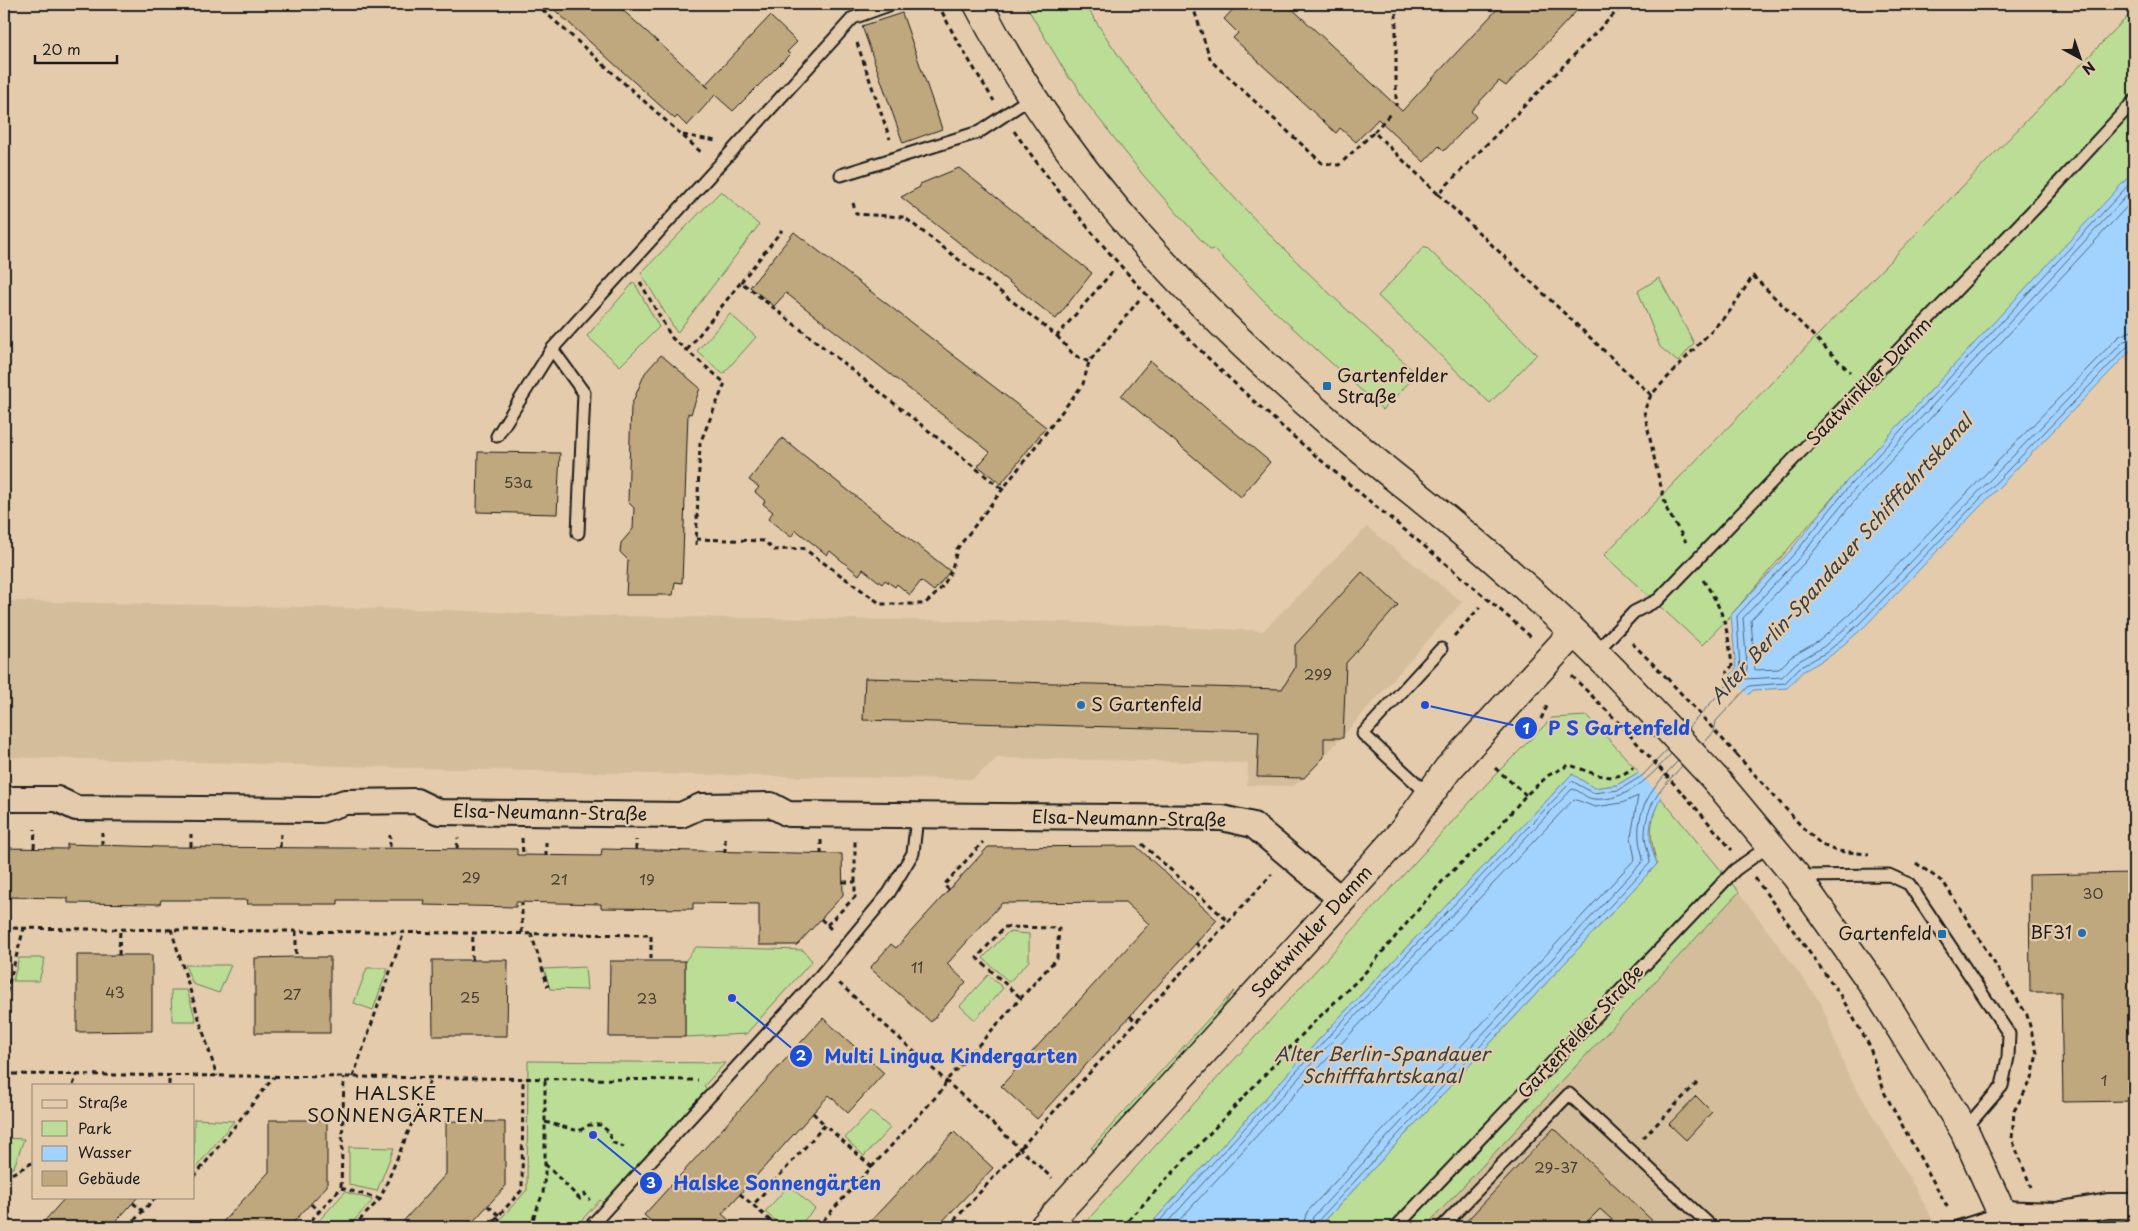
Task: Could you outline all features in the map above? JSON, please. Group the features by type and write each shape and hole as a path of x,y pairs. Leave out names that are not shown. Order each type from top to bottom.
{"main road":[{"path":"978,4 998,44 1032,97 1089,176 1139,237 1266,367 1340,432 1484,551 1595,652 1716,780 1771,844 1875,987 1964,1130 1996,1223"},
{"name":"Saatwinkler Damm","path":"1044,1227 1342,900 1403,831 1428,794 1507,703 1574,632"}],"street":[{"name":"Elsa-Neumann-Straße","path":"4,800 57,800 76,808 321,810 346,802 416,801 439,812 681,814 701,806 771,805 788,814 917,817 1222,818 1253,825 1342,900"},
{"path":"1996,1223 2108,1206 2134,1206"}],"lane":[{"path":"497,436 552,349 852,18 892,4"},
{"path":"841,175 979,132 1032,97"},
{"name":"Saatwinkler Damm","path":"1595,652 1634,612 1658,600 2040,204 2134,101"},
{"path":"552,349 584,393 578,533"},
{"path":"1428,794 1363,734 1441,649"},
{"path":"590,1227 822,973 890,894 913,853 917,817"},
{"name":"Gartenfelder Straße","path":"1396,1227 1728,877 1771,844"},
{"path":"1796,876 1889,876 1909,884 2009,1034 2008,1057 2002,1086 1964,1130"},
{"path":"1442,1227 1570,1094 1712,1227"},
{"path":"1958,1227 1996,1223"}],"path":[{"path":"536,4 718,167"},
{"path":"1192,4 1211,61 1322,163 1339,166 1391,113"},
{"path":"1396,4 1396,106"},
{"path":"1438,194 1624,4"},
{"path":"850,22 896,158"},
{"path":"1374,132 1651,395"},
{"path":"682,135 737,145"},
{"path":"853,203 856,214 904,217 1057,336 1074,355 1089,362"},
{"path":"687,350 782,230"},
{"path":"630,264 672,338 725,383 700,443 696,545"},
{"path":"1057,336 1112,272"},
{"path":"1726,672 1732,666 1726,620 1716,598 1690,567 1686,542 1667,510 1644,411 1651,395 1730,311 1753,276 1865,387"},
{"path":"741,282 1002,489"},
{"path":"696,539 764,541 774,550 803,548 881,604 924,604 938,594 949,578 957,549 1083,384 1089,362 1139,300"},
{"path":"1441,649 1480,607"},
{"path":"1618,628 1667,678 1747,766"},
{"path":"1596,700 1618,721 1744,864 1839,993 1869,1045 1885,1094 1958,1227"},
{"path":"1122,1227 1314,1022 1362,976 1446,877 1491,836 1526,795 1549,775 1569,765 1607,779 1628,772 1633,767"},
{"path":"1494,768 1526,795"},
{"path":"34,829 34,848"},
{"path":"102,830 102,845"},
{"path":"191,831 191,847"},
{"path":"280,847 281,831"},
{"path":"546,834 546,856"},
{"path":"390,835 390,847"},
{"path":"820,835 821,854"},
{"path":"827,925 855,897 854,835"},
{"path":"725,837 725,853"},
{"path":"949,890 944,885 987,838"},
{"path":"1138,840 1228,921"},
{"path":"948,1227 1289,855"},
{"path":"843,882 855,882"},
{"path":"522,903 522,933"},
{"path":"817,1227 943,1090 946,1081 1058,958 1060,928 1004,927 977,958 1021,998"},
{"path":"4,928 651,935 651,961"},
{"path":"4,1001 24,928"},
{"path":"119,955 120,929"},
{"path":"171,930 217,1076"},
{"path":"296,931 296,957"},
{"path":"353,1077 404,932"},
{"path":"472,960 473,933"},
{"path":"531,933 548,987"},
{"path":"1196,943 1202,950"},
{"path":"822,973 946,1081 1054,1180"},
{"path":"1130,1016 1136,1022"},
{"path":"4,1074 710,1080 718,1086"},
{"path":"73,1084 77,1075"},
{"path":"169,1084 170,1075"},
{"path":"195,1176 275,1076"},
{"path":"305,1227 341,1188 344,1077"},
{"path":"354,1227 380,1199 431,1078"},
{"path":"488,1227 522,1190 523,1078"},
{"path":"530,1227 543,1193 545,1079"},
{"path":"1630,1151 1697,1083"},
{"path":"813,1113 872,1167"},
{"path":"545,1122 579,1131 589,1125 601,1125 610,1133 611,1142 624,1147"},
{"path":"753,1205 825,1125"},
{"path":"4,1178 32,1163"},
{"path":"545,1164 580,1199 585,1194 602,1214"},
{"path":"341,1188 380,1199"},
{"path":"740,1194 777,1227"},
{"path":"128,1227 155,1198"},
{"path":"133,1203 143,1211"},
{"path":"311,1204 319,1212"},
{"path":"488,1206 506,1227"}],"shaded area":[{"path":"1367,527 1462,602 1324,757 1304,778 1293,786 1247,785 1248,763 997,758 973,779 650,774 4,757 4,601 445,610 589,616 1064,622 1263,631"},
{"path":"1739,892 1821,1003 1846,1071 1937,1227 1425,1227"}],"green space":[{"path":"1025,4 1085,4 1119,56 1156,106 1237,201 1325,289 1417,374 1383,410 1272,309 1214,249 1210,250 1144,176 1082,97 1075,82 1069,78"},
{"path":"2134,10 2134,172 1846,482 1731,615 1702,645 1604,555"},
{"path":"721,191 759,225 677,333 641,273"},
{"path":"1425,246 1537,354 1490,403 1378,296"},
{"path":"1659,278 1694,343 1678,362 1660,347 1638,291"},
{"path":"634,282 659,327 620,366 587,336"},
{"path":"730,314 756,337 723,374 697,351"},
{"path":"1587,716 1639,772 1617,785 1594,788 1572,774 1336,1021 1148,1227 1081,1227 1493,777 1552,718"},
{"path":"1660,797 1739,892 1425,1227 1319,1227 1657,864 1651,830"},
{"path":"1008,932 1029,934 1029,961 1009,982 983,958"},
{"path":"696,947 803,950 812,961 746,1034 685,1037 685,961"},
{"path":"19,958 45,958 39,981 13,981"},
{"path":"185,965 231,965 219,993 193,984"},
{"path":"585,967 587,990 550,989 544,969"},
{"path":"367,968 388,968 373,1010 354,1003"},
{"path":"988,975 1003,988 975,1020 960,1006"},
{"path":"171,990 187,990 196,1021 172,1021"},
{"path":"1234,991 1207,1029 1096,1151 1091,1148"},
{"name":"HALSKE SONNENGÄRTEN","path":"528,1061 725,1063 704,1086 707,1089 603,1202 600,1200 575,1227 493,1227 527,1190"},
{"path":"870,1111 890,1128 864,1156 845,1138"},
{"path":"195,1119 234,1121 195,1169"},
{"path":"4,1138 24,1139 14,1167 4,1173"},
{"path":"349,1147 394,1148 377,1191 349,1185"},
{"path":"789,1185 815,1209 797,1227 783,1227 765,1212"},
{"path":"345,1192 373,1200 348,1227 313,1227"}],"water":[{"name":"Alter Berlin-Spandauer Schifffahrtskanal","path":"2134,171 2134,347 1863,628 1830,656 1802,672 1787,688 1753,690 1720,724 1720,733 1674,780 1656,808 1651,822 1650,837 1651,847 1657,864 1319,1227 1148,1227 1336,1021 1572,774 1594,788 1617,785 1639,772 1736,669 1731,615 1791,550 1846,482"}],"pier":[{"path":"1727,675 1750,696 1722,725 1722,735 1663,798 1637,771"}],"building":[{"path":"548,4 616,4 705,85 770,16 797,42 787,52 790,54 733,111 715,95 687,126 677,116 675,119"},
{"path":"1238,4 1287,4 1402,111 1502,4 1583,4 1506,86 1499,81 1471,111 1476,117 1444,151 1439,146 1424,162 1378,119 1356,142 1340,128 1336,133 1233,38 1238,33 1224,19"},
{"path":"902,13 942,129 903,143 862,26"},
{"path":"959,168 1092,273 1056,319 901,197 920,187 920,184"},
{"path":"794,232 1046,427 1001,484 978,466 990,452 786,293 774,306 750,287"},
{"path":"661,355 700,388 691,414 688,413 682,583 675,582 673,595 626,595 628,560 620,552 621,543 633,529 634,508 628,502 631,406 645,373"},
{"path":"1150,361 1270,462 1241,497 1121,396"},
{"path":"782,438 950,571 934,591 921,581 910,595 897,584 895,587 885,580 882,584 863,569 859,575 830,551 827,555 796,530 791,537 768,519 773,512 763,504 765,501 755,492 759,487 749,480"},
{"path":"478,452 560,453 557,514 477,512"},
{"name":"S Gartenfeld","path":"1362,572 1398,605 1346,663 1343,738 1324,738 1324,757 1304,778 1257,777 1259,731 863,720 865,678 1282,689 1295,668 1295,645"},
{"path":"67,844 161,847 517,849 517,855 601,856 602,849 842,854 843,895 797,945 759,945 759,904 693,903 693,909 601,908 601,904 516,902 516,907 424,905 425,900 338,900 338,904 247,904 248,900 161,900 160,904 68,903 68,898 4,897 4,848 67,849"},
{"path":"1136,846 1217,920 1037,1119 1001,1086 1149,924 1125,902 1002,903 947,964 966,982 931,1022 870,968 891,944 896,948 988,847"},
{"name":"BF31","path":"2134,873 2134,1101 2063,1102 2061,992 2030,992 2029,875"},
{"path":"77,955 152,955 152,1031 77,1032"},
{"path":"330,957 330,1033 255,1033 255,958"},
{"path":"432,960 508,960 507,1036 433,1036"},
{"path":"610,961 685,961 685,1037 609,1037"},
{"path":"823,1018 884,1073 848,1113 829,1095 722,1214 737,1227 658,1227 644,1215"},
{"path":"1696,1096 1712,1112 1686,1140 1669,1124"},
{"path":"269,1120 327,1120 327,1186 289,1227 218,1227 269,1172"},
{"path":"446,1121 505,1122 505,1187 468,1227 398,1227 446,1174"},
{"path":"1554,1128 1659,1227 1620,1227 1600,1209 1582,1227 1461,1227"},
{"path":"954,1132 993,1168 937,1227 865,1227"},
{"path":"65,1198 137,1198 111,1227 39,1227"}],"place":[{"name":"Gartenfelder Straße","path":"1327,386"},
{"name":"S Gartenfeld","path":"1081,705"},
{"name":"P S Gartenfeld","path":"1425,705"},
{"name":"BF31","path":"2082,933"},
{"name":"Gartenfeld","path":"1942,934"},
{"name":"Multi Lingua Kindergarten","path":"732,998"},
{"name":"Halske Sonnengärten","path":"593,1135"}],"district":[{"name":"HALSKE SONNENGÄRTEN","path":"396,1104"}]}
